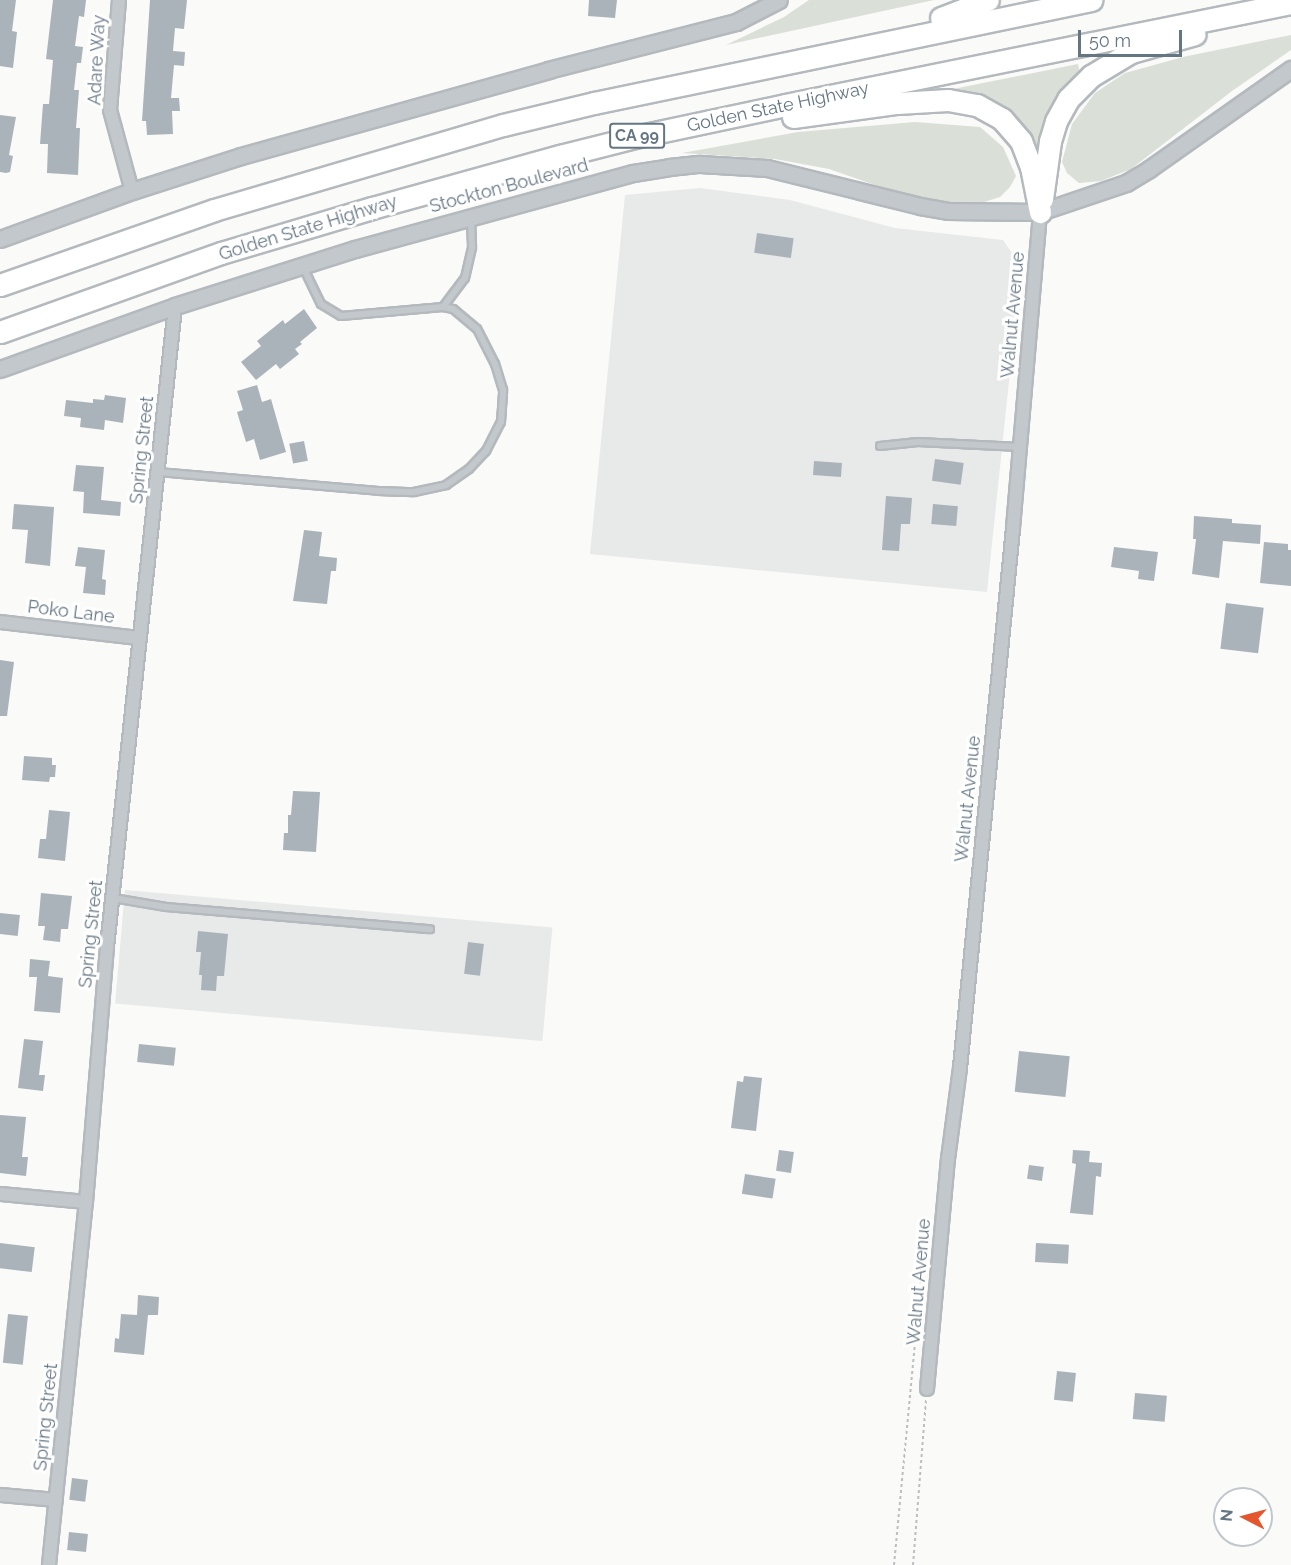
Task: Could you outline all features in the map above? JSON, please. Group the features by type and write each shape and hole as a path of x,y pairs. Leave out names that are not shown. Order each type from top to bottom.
{"highway":[{"path":"803,58 964,11 988,0"},
{"name":"CA 99","path":"0,285 214,210 384,159 594,103 1091,0"},
{"name":"Golden State Highway","path":"0,332 221,253 560,156 676,129 1291,3"},
{"path":"1040,212 1050,141 1056,121 1068,99 1091,76 1131,52 1291,8"},
{"path":"676,129 897,102 948,100 977,105 1002,119 1021,141 1029,160 1040,212"}],"street":[{"name":"Adare Way","path":"119,0 110,110 132,191"},
{"path":"0,239 132,191 378,116 548,70 701,33 736,22 779,0"},
{"name":"Stockton Boulevard","path":"0,369 175,306 302,265 471,216 633,173 700,164 767,168 948,211 1040,212 1126,183 1291,69"},
{"name":"Walnut Avenue","path":"927,1389 1020,447 1040,212"},
{"name":"Spring Street","path":"50,1565 113,898 175,306"},
{"name":"Poko Lane","path":"0,622 139,638"},
{"path":"0,1194 86,1202"},
{"path":"0,1495 56,1500"}],"lane":[{"path":"443,307 465,278 472,247 471,216"},
{"path":"158,472 414,492 446,485 470,469 486,451 501,422 503,390 495,364 477,329 453,309 443,307 341,316 321,304 302,265"},
{"path":"880,446 918,442 1020,447"},
{"path":"113,898 166,907 430,929"}],"path":[{"path":"894,1565 925,1237 941,1231"},
{"path":"913,1565 927,1389"}],"shaded area":[{"path":"809,0 934,0 726,45 784,17"},
{"path":"1291,35 1291,50 1232,91 1131,169 1101,181 1079,183 1067,173 1062,162 1072,124 1095,93 1125,73 1183,57"},
{"path":"1078,64 1080,73 1059,97 1045,121 1037,152 1023,129 928,94"},
{"path":"915,122 980,127 1003,147 1016,176 1010,187 1000,197 981,203 948,203 912,198 829,169 775,159 682,153 798,132"},
{"path":"700,188 790,200 895,228 1003,240 1021,266 987,592 590,554 625,195"},
{"path":"125,890 552,927 542,1041 115,1004"}],"building":[{"path":"0,0 16,0 12,31 17,32 13,68 0,66"},
{"path":"53,0 86,0 84,17 79,16 75,46 83,47 81,63 77,63 74,90 79,90 76,128 80,128 78,175 47,173 48,144 40,144 43,104 49,104 53,60 46,59"},
{"path":"150,0 187,0 184,29 175,28 173,51 185,52 184,66 174,65 171,98 179,98 180,111 172,111 173,134 147,135 146,121 142,121"},
{"path":"589,0 617,0 615,18 588,16"},
{"path":"0,115 16,117 9,155 13,156 10,172 6,173 0,172"},
{"path":"757,233 794,238 791,258 754,253"},
{"path":"304,309 317,328 295,349 299,354 280,369 276,364 256,380 241,362 261,346 257,341 283,320 285,324"},
{"path":"257,385 262,402 271,399 286,452 260,460 254,439 246,442 237,412 243,410 237,391"},
{"path":"105,395 126,398 123,423 105,420 104,430 80,427 81,418 64,416 66,400 93,403 93,399 104,400"},
{"path":"304,441 308,461 293,463 289,444"},
{"path":"935,459 964,463 961,485 932,481"},
{"path":"814,461 842,463 841,477 813,475"},
{"path":"76,465 104,467 101,500 121,502 120,516 83,513 84,492 73,491"},
{"path":"886,496 912,498 910,524 901,524 899,551 882,550"},
{"path":"14,504 54,507 50,566 25,563 28,530 12,529"},
{"path":"933,504 958,506 956,526 931,524"},
{"path":"1194,516 1232,519 1232,523 1261,525 1260,544 1223,541 1219,578 1192,574 1196,539 1193,539"},
{"path":"304,530 322,532 319,556 337,558 336,571 331,571 327,604 293,601"},
{"path":"1264,542 1288,544 1288,550 1291,550 1291,586 1260,583"},
{"path":"78,547 105,550 102,579 106,580 105,595 83,593 86,567 75,566"},
{"path":"1114,547 1158,552 1154,581 1138,579 1139,571 1111,567"},
{"path":"1226,603 1264,608 1258,653 1220,649"},
{"path":"0,660 14,662 7,716 0,716"},
{"path":"24,756 52,758 52,765 56,765 55,777 50,777 49,782 22,780"},
{"path":"293,791 320,792 316,852 283,850 284,833 288,833 288,815 291,815"},
{"path":"49,810 70,812 65,861 38,858 40,839 46,839"},
{"path":"41,893 72,896 68,929 61,929 60,942 43,940 45,926 38,926"},
{"path":"0,913 20,915 18,936 0,934"},
{"path":"198,931 228,934 224,976 217,976 216,991 201,990 202,975 199,975 201,952 196,952"},
{"path":"468,942 484,944 480,976 464,974"},
{"path":"30,959 50,961 48,976 63,978 60,1013 34,1011 37,977 29,977"},
{"path":"24,1039 43,1041 39,1075 45,1075 43,1091 18,1088"},
{"path":"139,1044 176,1048 174,1066 137,1062"},
{"path":"1019,1051 1070,1056 1065,1097 1015,1092"},
{"path":"744,1076 762,1078 756,1131 731,1128 737,1081 743,1082"},
{"path":"0,1115 26,1117 22,1157 28,1157 26,1176 0,1173"},
{"path":"779,1150 794,1152 791,1173 776,1171"},
{"path":"1073,1150 1090,1151 1089,1162 1102,1163 1101,1177 1096,1176 1093,1215 1070,1213 1076,1164 1072,1163"},
{"path":"1029,1165 1044,1167 1042,1181 1027,1179"},
{"path":"745,1174 776,1179 772,1199 742,1194"},
{"path":"0,1243 35,1247 32,1272 0,1268"},
{"path":"1036,1243 1069,1245 1068,1264 1035,1262"},
{"path":"138,1295 159,1297 158,1315 148,1315 144,1355 114,1352 115,1338 119,1339 121,1314 137,1315"},
{"path":"8,1314 28,1316 23,1365 3,1363"},
{"path":"1057,1371 1076,1373 1073,1402 1054,1400"},
{"path":"1135,1393 1167,1396 1165,1422 1133,1419"},
{"path":"72,1478 88,1480 85,1502 69,1500"},
{"path":"69,1532 88,1534 86,1552 67,1550"}]}
